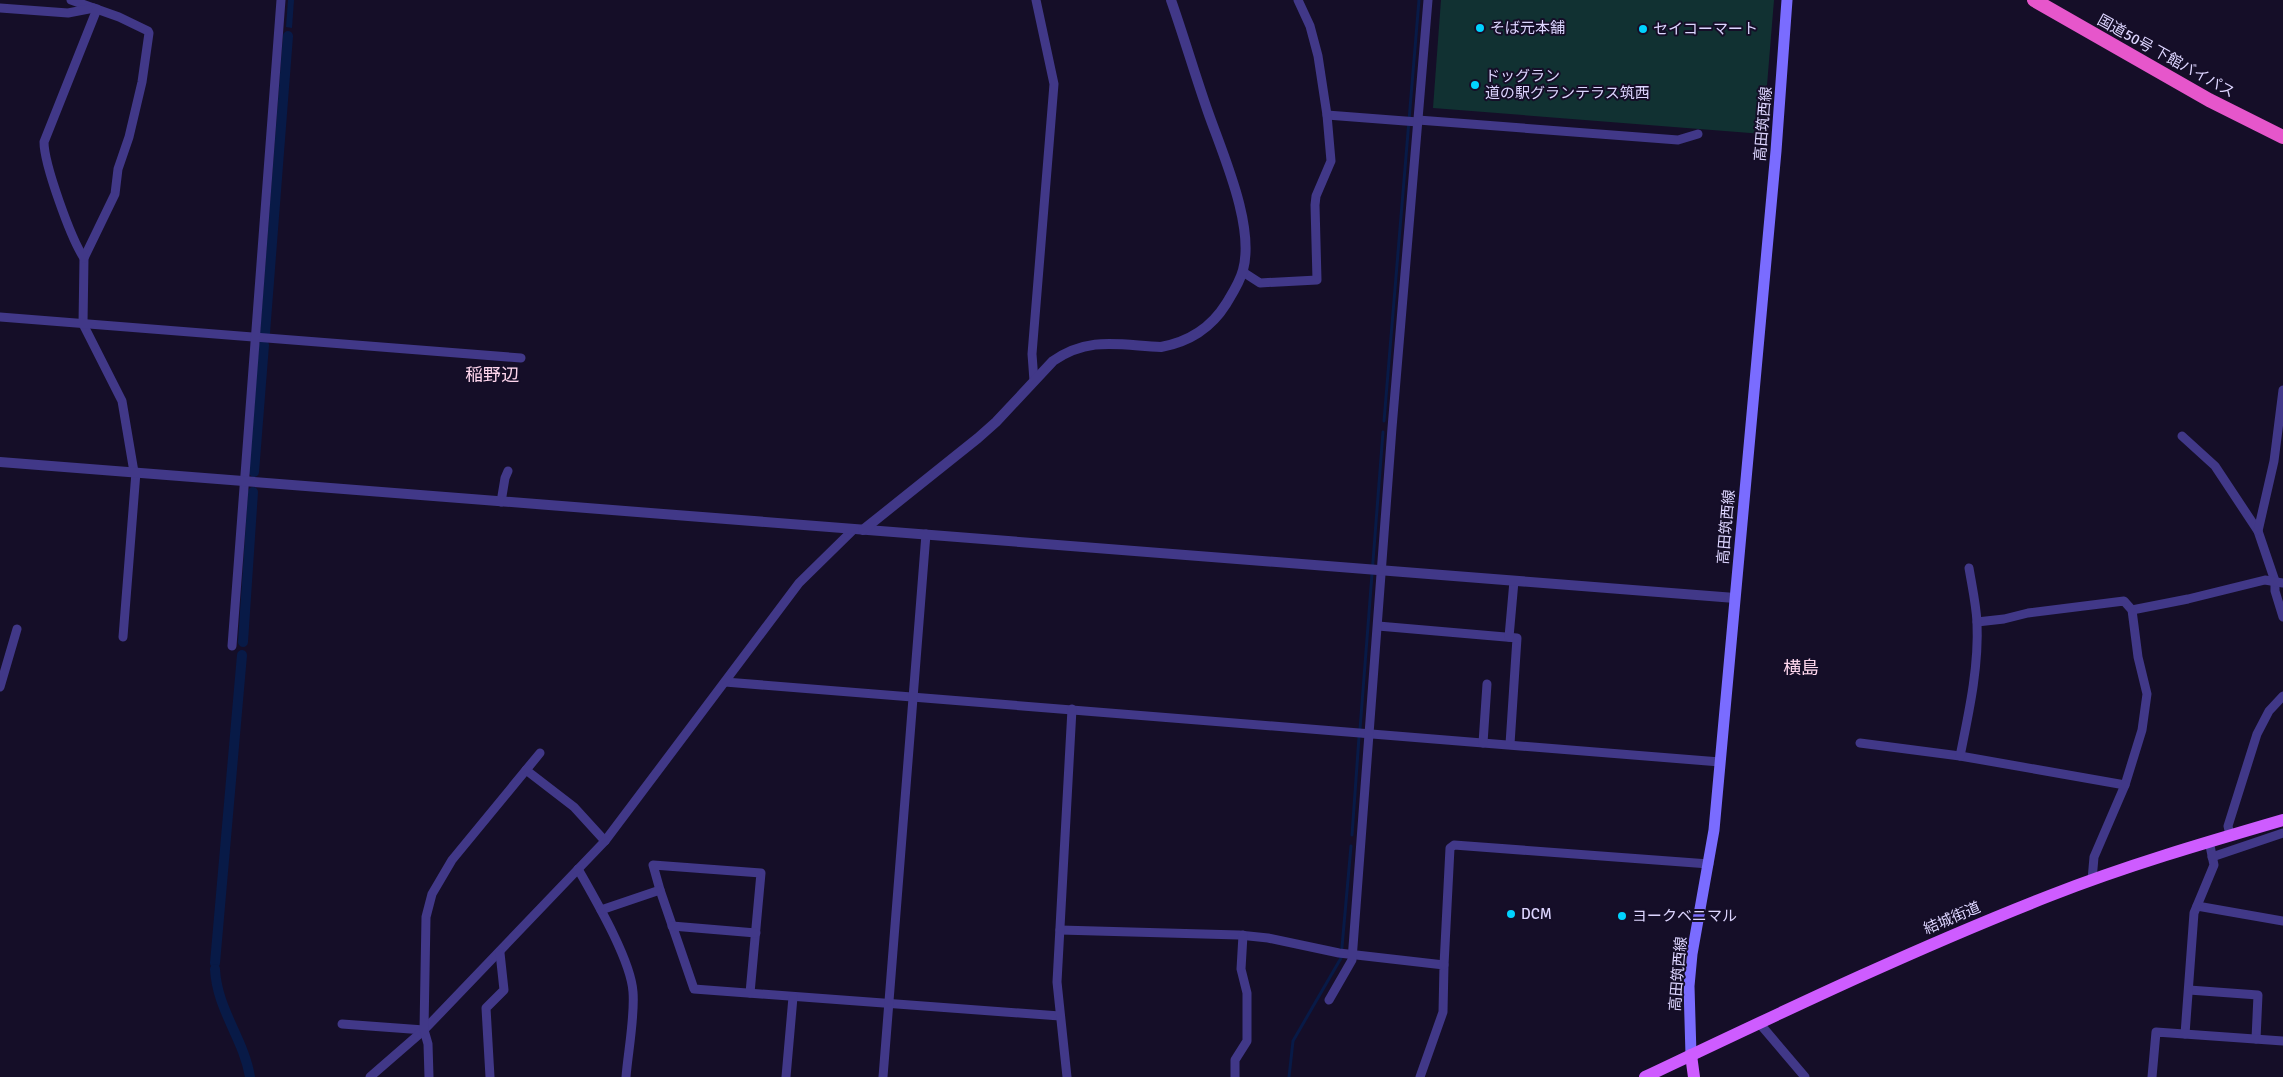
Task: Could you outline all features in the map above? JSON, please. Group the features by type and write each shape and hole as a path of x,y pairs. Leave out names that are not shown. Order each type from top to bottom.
{"highway":[{"name":"国道50号 下館バイパス","path":"2034,0 2209,100 2283,137"}],"main road":[{"name":"高田筑西線","path":"1691,1055 1689,986 1692,954 1709,864 1720,762 1776,151 1787,0"},
{"name":"結城街道","path":"1644,1077 1886,964 2050,895 2209,841 2230,835 2278,828"},
{"path":"1691,1055 1694,1077"}],"street":[{"path":"71,0 119,17 150,33 130,138 118,169 115,194 84,258 83,324 122,400 135,472 123,638"},
{"path":"232,646 243,481 281,0"},
{"path":"1034,381 1032,354 1054,84 1036,0"},
{"path":"370,1077 424,1030 500,953 604,841 638,800 799,583 859,529 978,438 996,422 1053,361 1077,347 1098,343 1161,347 1171,345 1198,333 1221,312 1243,272 1246,234 1234,185 1171,0"},
{"path":"1243,272 1260,283 1317,280 1316,196 1331,161 1327,115 1318,56 1310,26 1298,0"},
{"path":"1329,1000 1352,960 1346,953 1378,626 1376,570 1414,121 1428,0"},
{"path":"0,8 68,13 96,8"},
{"path":"84,258 70,232 46,158 44,142 96,8"},
{"path":"1327,115 1678,140 1698,134"},
{"path":"0,317 254,339 521,358"},
{"path":"2258,531 2274,461 2283,390"},
{"path":"2182,436 2215,466 2258,531 2279,582 2275,590 2283,617"},
{"path":"0,462 1735,598"},
{"path":"501,502 504,478 508,471"},
{"path":"883,1077 926,534"},
{"path":"1960,756 1972,697 1977,645 1977,622 1969,568"},
{"path":"2132,610 2188,599 2265,580 2279,582"},
{"path":"1510,637 1514,581"},
{"path":"1977,622 2004,619 2028,613 2124,601 2132,610 2138,657 2147,694 2142,730 2125,785 2094,857 2092,880"},
{"path":"1378,626 1517,638 1510,744"},
{"path":"0,688 17,629"},
{"path":"725,682 1720,762"},
{"path":"1483,743 1488,684"},
{"path":"2230,835 2228,826 2257,734 2269,711 2283,696"},
{"path":"1067,1077 1057,982 1072,709"},
{"path":"1860,743 1960,756 2125,785"},
{"path":"429,1077 428,1044 424,1030 426,918 432,894 452,860 540,753"},
{"path":"526,770 574,807 604,841"},
{"path":"2212,857 2278,828"},
{"path":"2186,1034 2194,913 2214,865 2209,841"},
{"path":"1420,1077 1443,1012 1450,848 1454,845 1709,864"},
{"path":"750,993 761,873 653,865 694,989 1060,1016"},
{"path":"578,869 601,910 628,970 633,992 626,1077"},
{"path":"601,910 660,890"},
{"path":"2197,906 2283,921"},
{"path":"672,926 756,933"},
{"path":"1060,930 1243,935 1346,953 1444,966"},
{"path":"1235,1077 1235,1060 1247,1041 1247,993 1241,969 1243,935"},
{"path":"490,1077 486,1008 504,990 500,953"},
{"path":"2188,990 2258,995 2256,1039"},
{"path":"786,1077 793,997"},
{"path":"342,1024 424,1030"},
{"path":"1760,1024 1805,1077"},
{"path":"2152,1077 2156,1032 2283,1041"}],"green space":[{"path":"1441,0 1774,0 1763,134 1433,108"}],"water":[{"path":"288,0 294,0 292,28 286,27"}],"waterway":[{"path":"1384,421 1419,0"},
{"path":"265,333 288,36"},
{"path":"254,472 264,345"},
{"path":"1360,729 1383,432"},
{"path":"243,642 253,492"},
{"path":"215,963 242,655"},
{"path":"1352,835 1359,737"},
{"path":"1289,1077 1293,1041 1341,958 1351,846"},
{"path":"215,969 220,998 247,1063 250,1077"}],"place":[{"name":"そば元本舗","path":"1480,28"},
{"name":"セイコーマート","path":"1643,29"},
{"name":"ドッグラン 道の駅グランテラス筑西","path":"1475,85"},
{"name":"DCM","path":"1511,914"},
{"name":"ヨークベニマル","path":"1622,916"}],"district":[{"name":"稲野辺","path":"492,375"},
{"name":"横島","path":"1801,668"}]}
